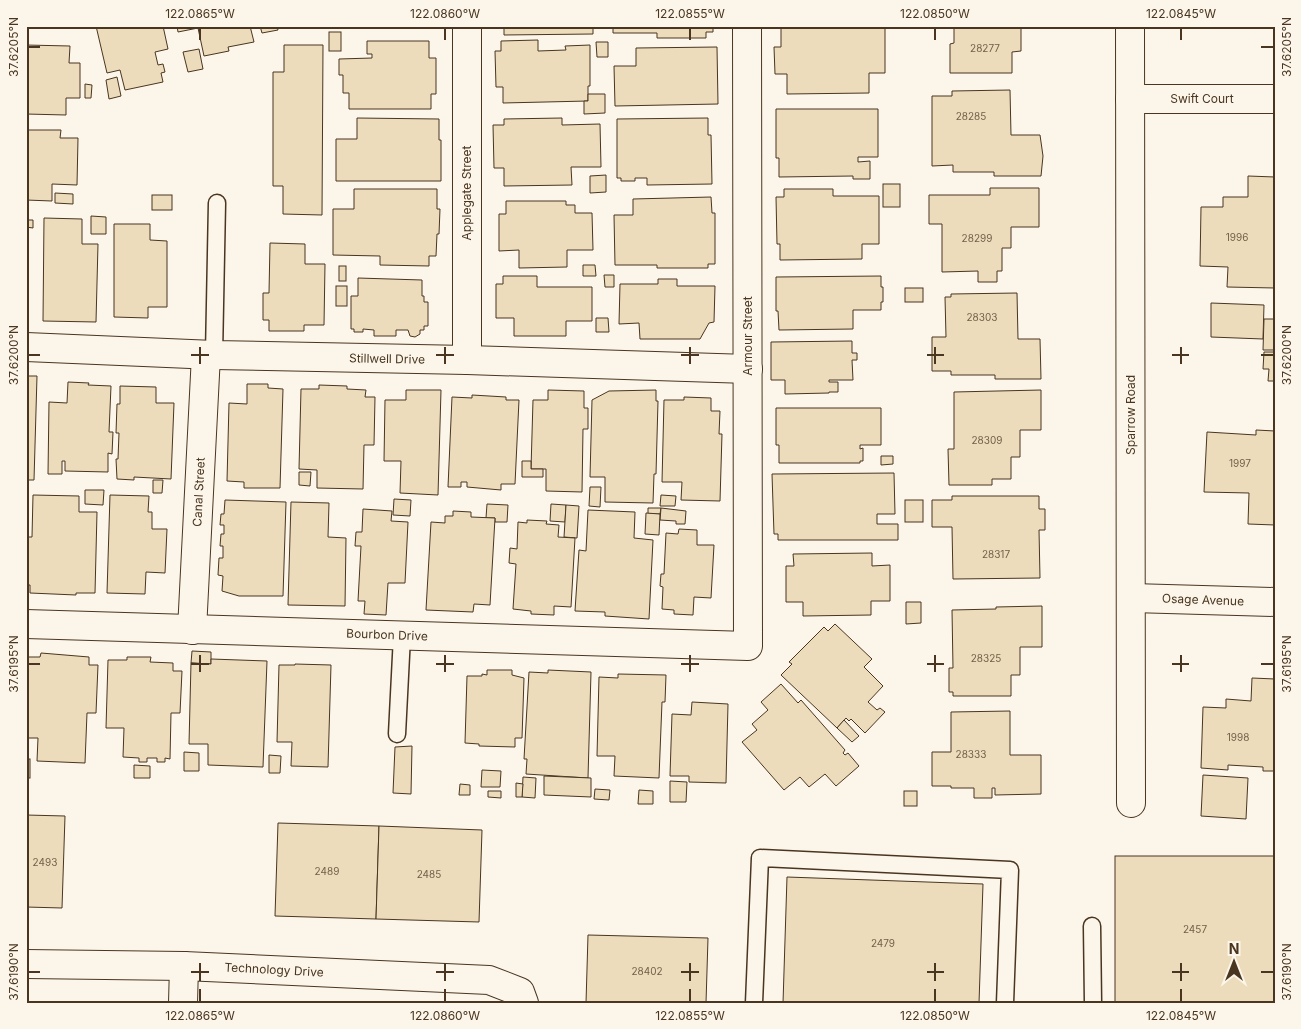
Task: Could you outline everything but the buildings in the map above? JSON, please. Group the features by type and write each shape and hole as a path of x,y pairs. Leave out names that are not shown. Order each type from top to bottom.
{"street":[{"name":"Applegate Street","path":"467,26 467,360"},
{"name":"Armour Street","path":"748,26 748,646"},
{"name":"Sparrow Road","path":"1130,26 1131,803"},
{"name":"Swift Court","path":"1130,99 1275,99"},
{"name":"Stillwell Drive","path":"26,348 210,355 467,360 748,369"},
{"name":"Canal Street","path":"192,630 210,355"},
{"name":"Osage Avenue","path":"1132,598 1275,602"},
{"name":"Bourbon Drive","path":"26,624 748,646"},
{"name":"Technology Drive","path":"26,964 184,966 489,980 522,997"},
{"path":"183,1003 184,966"}],"lane":[{"path":"210,355 216,203"},
{"path":"397,734 402,636"},
{"path":"754,1003 760,858 1010,870 1005,1003"},
{"path":"1092,926 1093,1003"}]}
